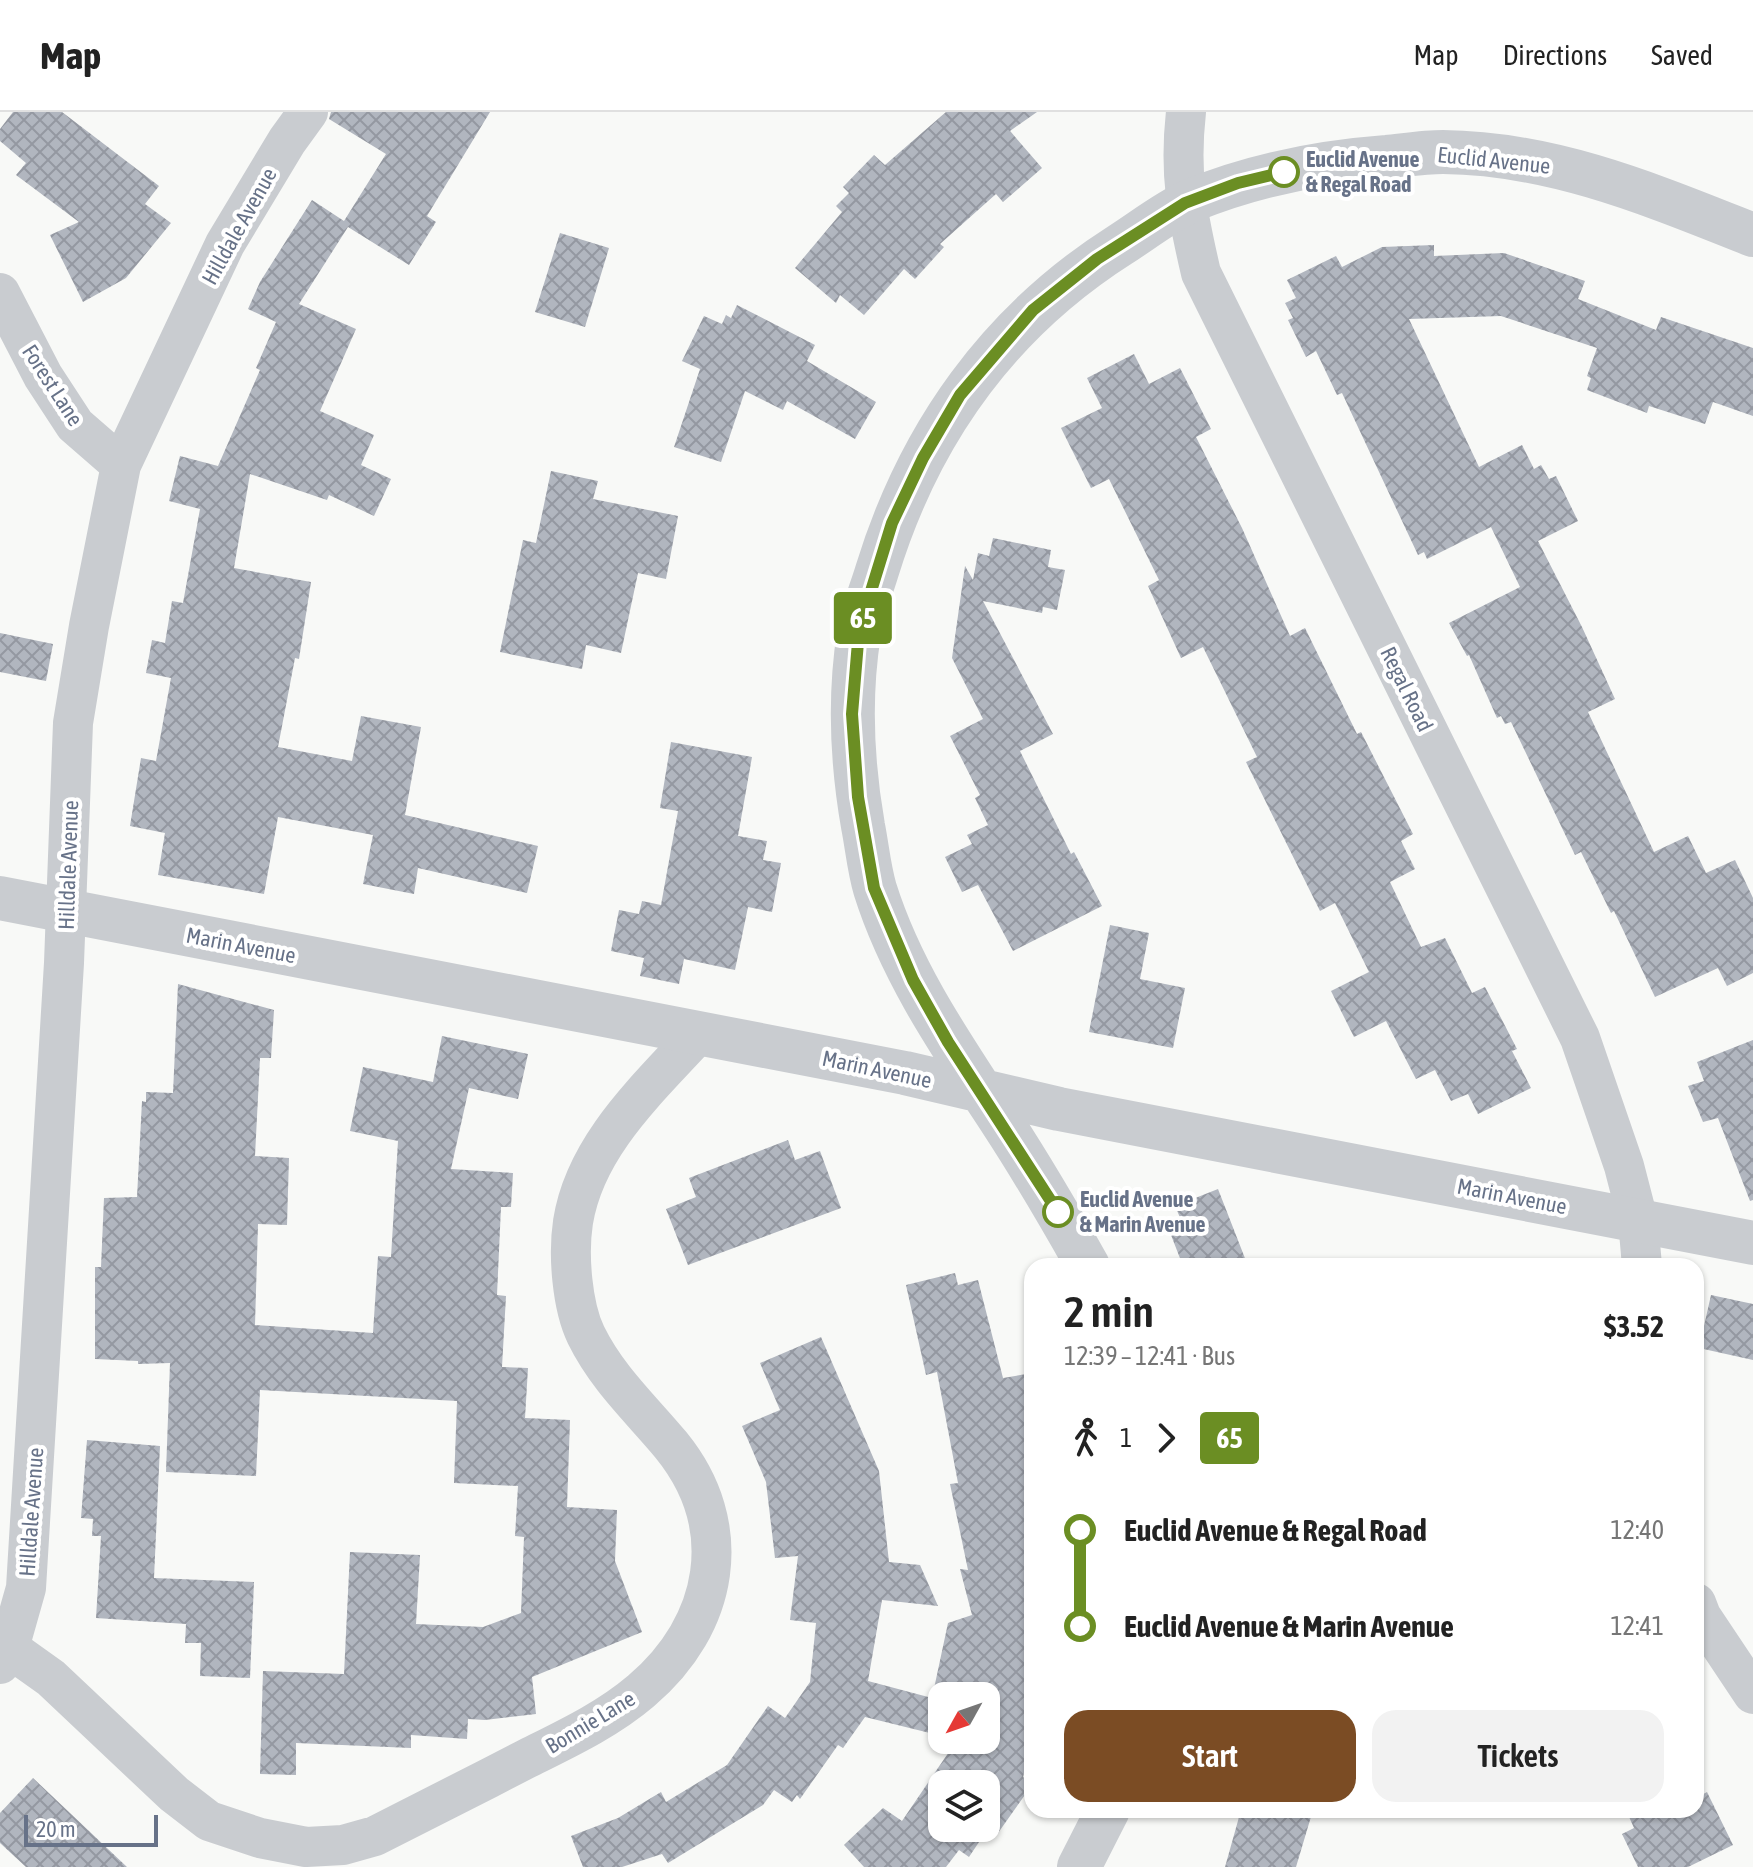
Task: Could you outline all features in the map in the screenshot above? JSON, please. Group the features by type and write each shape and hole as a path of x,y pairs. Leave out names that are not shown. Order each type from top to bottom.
{"street":[{"name":"Hilldale Avenue","path":"4,1656 26,1588 67,911 73,723 121,465 225,244 308,112"},
{"name":"Regal Road","path":"1186,112 1182,148 1185,203 1201,273 1580,1038 1624,1166 1638,1220 1641,1258"},
{"name":"Euclid Avenue","path":"1083,1258 1044,1189 948,1042 913,980 874,888 858,797 852,714 859,630 892,523 923,458 960,395 1033,310 1097,259 1185,203 1238,183 1307,167 1342,160 1442,152 1540,161 1626,185 1753,235"},
{"name":"Forest Lane","path":"0,293 43,376 75,425 121,465"},
{"name":"Marin Avenue","path":"0,898 905,1073 1059,1109 1753,1243"},
{"name":"Bonnie Lane","path":"4,1656 51,1678 174,1794 209,1821 260,1838 306,1847 343,1845 375,1836 595,1723 642,1690 681,1647 706,1601 713,1547 698,1486 672,1447 612,1380 585,1333 572,1283 573,1222 586,1179 606,1140 699,1033"},
{"path":"1704,1620 1753,1694"},
{"path":"1079,1867 1104,1818"}],"building":[{"path":"13,112 62,112 159,186 145,204 171,223 126,278 83,302 50,235 79,222 16,175 26,163 0,141 0,129"},
{"path":"331,112 490,112 427,216 436,222 409,265 348,227 299,304 356,329 320,411 374,435 361,465 391,479 374,516 329,495 327,500 250,474 234,568 311,582 299,659 295,658 278,747 352,761 361,716 421,727 405,815 538,846 527,893 418,868 414,894 363,884 373,835 278,817 264,894 158,875 165,833 130,826 141,758 156,761 171,678 146,673 152,640 165,643 172,601 183,603 200,509 169,501 180,456 218,466 260,370 256,368 276,322 248,309 260,282 312,200 344,221 386,154 329,119"},
{"path":"946,112 1037,112 1010,131 1042,168 1003,202 996,194 940,244 944,247 915,279 904,269 864,315 840,295 836,303 795,268 842,212 836,206 849,193 843,187 874,155 885,165"},
{"path":"560,233 609,248 585,327 535,312"},
{"path":"1434,245 1434,256 1504,253 1585,281 1578,299 1656,330 1661,317 1753,348 1753,416 1713,402 1705,424 1649,406 1647,413 1587,390 1591,378 1587,376 1597,348 1501,316 1409,319 1479,467 1522,445 1534,469 1541,465 1549,479 1556,476 1578,521 1538,541 1615,699 1588,712 1654,852 1688,836 1706,873 1735,860 1753,898 1753,973 1727,986 1718,968 1655,997 1614,911 1611,913 1581,852 1575,855 1511,722 1505,724 1501,716 1497,718 1469,655 1449,623 1520,587 1491,527 1427,559 1424,552 1418,555 1342,393 1337,395 1316,351 1306,357 1288,320 1293,318 1285,303 1296,298 1287,280 1336,256 1342,267 1382,247"},
{"path":"737,305 815,345 807,361 876,402 855,439 787,401 783,410 745,391 721,462 674,447 700,369 682,361 704,316 722,324 726,315 731,318"},
{"path":"1134,354 1149,384 1180,368 1211,429 1196,437 1242,528 1290,636 1305,628 1357,734 1361,732 1413,834 1401,841 1415,869 1390,882 1421,947 1445,938 1472,993 1485,987 1517,1049 1512,1051 1531,1088 1478,1114 1468,1094 1451,1101 1435,1070 1416,1079 1386,1021 1354,1037 1331,991 1369,972 1335,903 1320,911 1246,762 1257,757 1203,647 1181,658 1148,586 1159,580 1109,479 1091,488 1061,428 1102,408 1087,378"},
{"path":"551,471 598,481 593,499 678,516 666,579 638,573 621,653 586,645 582,669 500,652 523,540 536,543"},
{"path":"993,538 1051,550 1048,567 1065,570 1057,610 1043,607 1042,613 983,601 1053,734 1020,751 1071,854 1074,852 1102,906 1013,951 978,885 962,892 945,857 972,844 967,835 988,825 975,798 980,795 950,736 983,719 952,658 965,566 973,580 978,553 989,556"},
{"path":"0,633 53,644 46,681 0,672"},
{"path":"671,742 752,757 738,836 767,841 763,860 781,863 772,912 748,907 735,970 684,959 679,984 640,976 644,958 611,951 619,910 639,914 642,901 661,905 678,811 660,808"},
{"path":"1110,925 1149,933 1140,979 1185,988 1173,1048 1089,1032"},
{"path":"178,984 274,1010 271,1058 260,1058 255,1156 289,1158 287,1225 258,1224 255,1325 373,1333 378,1256 391,1257 398,1141 350,1131 363,1067 433,1082 442,1036 528,1054 518,1099 469,1088 451,1169 513,1173 511,1207 501,1207 497,1295 506,1296 502,1367 528,1368 525,1418 570,1420 567,1507 617,1510 615,1561 642,1632 532,1677 536,1714 468,1719 467,1739 411,1735 411,1748 296,1743 296,1775 260,1774 263,1671 344,1674 350,1552 420,1555 416,1624 483,1627 521,1613 524,1537 515,1536 518,1486 454,1483 457,1401 260,1390 256,1476 166,1472 170,1363 138,1364 138,1361 95,1359 95,1267 101,1267 104,1198 137,1197 142,1101 146,1102 146,1092 173,1093"},
{"path":"1753,1040 1753,1200 1750,1201 1718,1118 1703,1122 1688,1086 1704,1081 1697,1062"},
{"path":"788,1140 795,1160 820,1151 841,1208 688,1265 666,1209 696,1197 689,1178"},
{"path":"1218,1189 1245,1258 1180,1258 1171,1235 1185,1229 1175,1206"},
{"path":"955,1273 958,1285 978,1280 1003,1378 1024,1374 1024,1796 1000,1830 1000,1770 937,1770 947,1754 1000,1754 1000,1682 935,1682 948,1623 972,1615 960,1569 968,1570 950,1484 958,1483 937,1372 926,1375 906,1285"},
{"path":"1711,1295 1753,1304 1753,1360 1704,1349 1704,1326"},
{"path":"821,1337 879,1471 889,1562 920,1565 938,1606 882,1600 868,1681 928,1697 928,1733 865,1717 843,1748 838,1745 800,1799 797,1795 792,1802 774,1790 763,1805 668,1863 662,1854 622,1867 583,1867 571,1836 618,1818 661,1792 666,1802 727,1765 768,1706 785,1718 810,1682 816,1623 790,1620 798,1556 775,1558 766,1482 742,1426 780,1410 760,1363"},
{"path":"87,1440 160,1446 154,1578 254,1582 250,1678 200,1676 201,1643 185,1643 186,1624 96,1618 101,1536 92,1536 93,1519 81,1518"},
{"path":"33,1778 127,1867 26,1867 0,1843 0,1813"},
{"path":"928,1783 928,1842 979,1842 969,1857 959,1850 946,1867 864,1867 844,1845 883,1808 902,1821"},
{"path":"1707,1792 1733,1845 1688,1867 1638,1867 1622,1834 1634,1828 1630,1818 1704,1818 1704,1794"},
{"path":"1239,1818 1311,1818 1296,1867 1225,1867"}],"bus line":[{"name":"65","path":"1058,1212 948,1042 913,980 874,888 858,797 852,714 859,630 892,523 923,458 960,395 1033,310 1097,259 1185,203 1238,183 1284,172"}],"place":[{"name":"Euclid Avenue & Regal Road","path":"1284,172"},
{"name":"Euclid Avenue & Marin Avenue","path":"1058,1212"}]}
